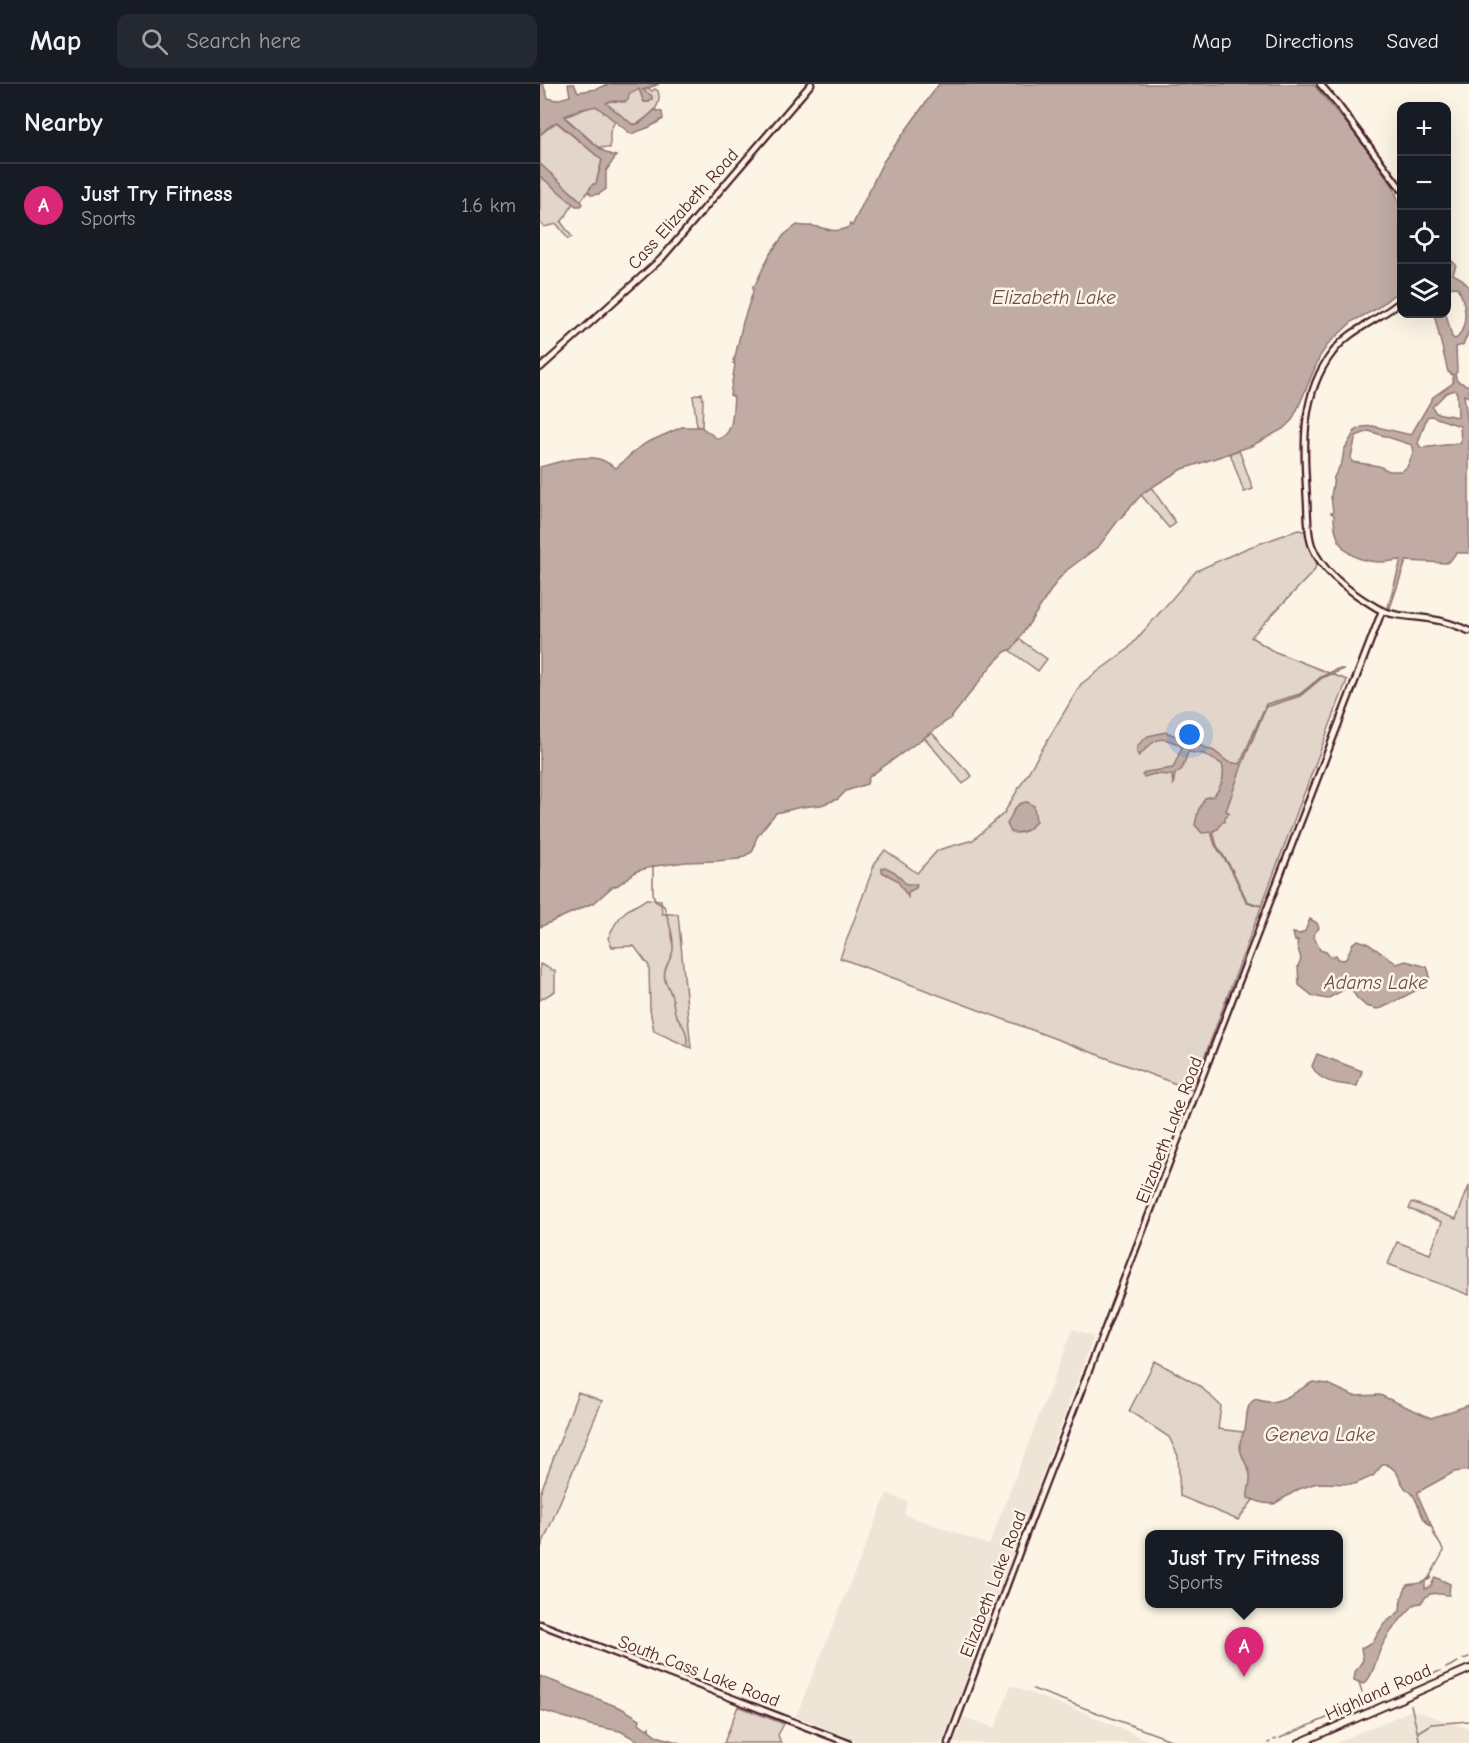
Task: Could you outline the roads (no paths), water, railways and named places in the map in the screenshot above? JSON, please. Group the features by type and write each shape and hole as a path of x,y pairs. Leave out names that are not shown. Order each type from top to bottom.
{"highway":[{"name":"Highland Road","path":"1299,1743 1469,1669"}],"main road":[{"name":"Cass Elizabeth Road","path":"540,368 661,259 811,84"},
{"path":"1320,84 1397,185"},
{"path":"1397,303 1354,331 1333,352 1318,377 1305,419 1305,456 1312,545 1324,567 1357,595 1382,611 1401,616 1439,620 1469,631"},
{"name":"Elizabeth Lake Road","path":"948,1743 1030,1523 1382,611"},
{"name":"South Cass Lake Road","path":"540,1624 848,1743"}],"water":[{"path":"540,84 543,84 548,98 556,100 570,96 568,84 574,84 578,92 597,89 609,84 659,84 643,90 652,96 649,102 644,102 639,89 629,94 628,100 606,103 633,125 640,123 655,110 662,112 663,119 631,134 596,106 565,116 598,147 616,156 606,171 606,189 599,194 591,195 588,191 593,184 596,184 602,160 557,122 540,135"},
{"name":"Elizabeth Lake","path":"939,84 1313,84 1354,132 1393,186 1397,196 1397,292 1376,309 1353,321 1329,343 1320,356 1292,420 1283,429 1251,446 1180,470 1144,492 1099,546 1067,570 1057,581 1012,649 1005,652 992,665 951,718 869,777 867,784 846,791 838,799 821,805 776,813 757,837 752,852 739,859 686,862 637,871 612,887 595,902 540,927 540,467 592,458 616,468 646,443 682,427 701,427 718,439 723,436 730,427 733,416 734,397 730,395 735,364 733,360 753,286 770,254 784,235 797,225 834,230 844,229 850,224 852,226 883,162"},
{"path":"540,164 583,204 576,206 540,176"},
{"path":"1452,261 1456,265 1453,274 1469,287 1469,331 1463,345 1456,347 1457,372 1455,374 1457,381 1469,386 1469,397 1464,395 1469,434 1469,553 1456,553 1446,563 1406,561 1390,608 1388,607 1401,560 1371,561 1353,556 1346,551 1337,536 1334,515 1331,513 1333,512 1331,497 1334,477 1342,462 1344,450 1355,431 1362,427 1373,426 1411,435 1433,397 1453,383 1453,375 1448,372 1435,318 1447,318 1452,337 1455,339 1458,337 1464,325 1465,312 1457,287 1451,288","holes":["1454,390 1457,393 1458,417 1436,413 1432,407 1446,393","1431,416 1460,426 1461,443 1421,448 1418,443 1427,417","1369,431 1412,445 1414,451 1407,467 1402,471 1389,471 1379,466 1352,462 1356,436"]},
{"path":"1337,669 1344,669 1322,678 1300,696 1266,707 1226,811 1230,813 1225,817 1225,822 1213,831 1217,846 1232,869 1247,901 1261,906 1247,903 1231,869 1215,845 1211,832 1202,833 1195,825 1198,811 1205,798 1214,796 1221,785 1222,764 1204,754 1188,752 1182,769 1175,774 1173,786 1172,775 1154,774 1144,777 1142,775 1146,772 1173,768 1182,747 1169,740 1158,740 1149,745 1139,756 1137,746 1148,736 1166,732 1214,751 1228,762 1240,764 1266,704 1300,694 1321,677"},
{"path":"1027,802 1034,806 1036,821 1025,831 1011,832 1007,824 1014,810"},
{"path":"885,867 895,872 906,884 917,884 916,888 908,892 908,897 897,880 882,872 882,868"},
{"name":"Adams Lake","path":"1310,919 1317,923 1319,928 1313,935 1320,950 1326,952 1330,957 1336,955 1337,959 1346,959 1353,943 1358,940 1367,943 1397,964 1406,961 1427,967 1428,981 1425,986 1377,1009 1366,1006 1352,990 1347,988 1327,999 1313,996 1299,985 1298,966 1301,959 1298,940 1295,941 1293,933 1300,934 1305,931"},
{"path":"1317,1054 1362,1071 1357,1086 1331,1082 1320,1076 1312,1066"},
{"name":"Geneva Lake","path":"1313,1382 1328,1384 1354,1396 1380,1395 1431,1418 1469,1405 1469,1470 1454,1472 1418,1492 1432,1527 1423,1516 1412,1493 1403,1486 1394,1470 1386,1464 1383,1464 1373,1476 1355,1484 1317,1483 1299,1489 1274,1504 1248,1498 1250,1475 1240,1446 1250,1405 1256,1399 1263,1402 1278,1400"},
{"path":"1435,1577 1450,1584 1449,1595 1427,1595 1421,1603 1415,1604 1385,1640 1372,1673 1366,1681 1363,1684 1354,1680 1355,1672 1363,1660 1361,1648 1373,1642 1384,1624 1400,1611 1401,1600 1407,1585 1425,1581 1425,1589 1431,1586"},
{"path":"540,1676 623,1709 640,1719 639,1723 647,1729 649,1727 649,1730 657,1736 680,1743 642,1743 620,1731 590,1725 540,1710"}],"waterway":[{"path":"653,867 655,901 664,906 673,939 673,950 664,976 675,1013 686,1032 687,1044"},
{"path":"1431,1574 1444,1551 1432,1527"},
{"path":"1463,1659 1469,1657"},
{"path":"1446,1668 1458,1662"},
{"path":"1415,1681 1440,1671"},
{"path":"1359,1682 1362,1692"},
{"path":"1401,1687 1408,1684"},
{"path":"1033,1689 1179,1743"},
{"path":"1362,1703 1391,1691"},
{"path":"1411,1705 1418,1743"},
{"path":"1280,1738 1350,1708"},
{"path":"1418,1732 1431,1724 1469,1721"}],"place":[{"name":"Just Try Fitness","path":"1244,1677"}]}
